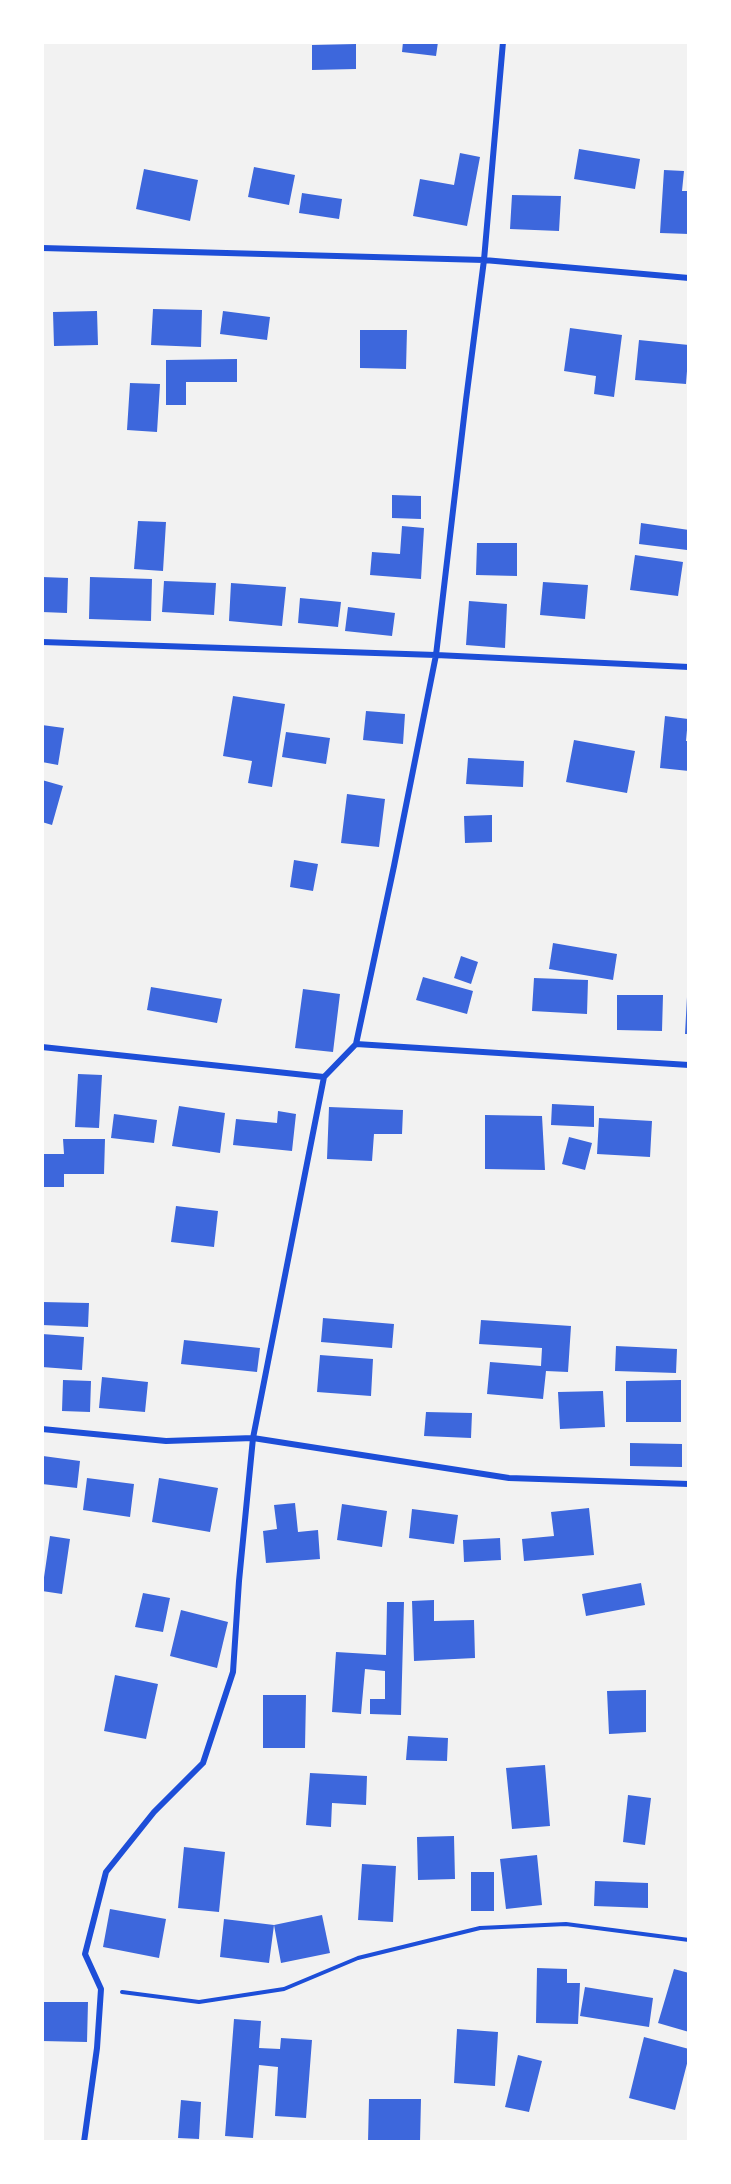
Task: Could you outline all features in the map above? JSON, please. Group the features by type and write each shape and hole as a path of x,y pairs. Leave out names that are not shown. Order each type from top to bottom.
{"street":[{"path":"84,2142 97,2049 101,1989 85,1954 106,1872 154,1812 202,1763 233,1672 253,1438 324,1077 356,1044 394,866 436,655 465,400 484,260 503,42"},
{"path":"42,248 484,260 689,278"},
{"path":"42,642 436,655 689,668"},
{"path":"356,1044 689,1065"},
{"path":"42,1047 324,1077"},
{"path":"42,1429 166,1441 253,1438 509,1478 689,1484"}],"path":[{"path":"101,1989 200,2002 284,1989 358,1958 480,1928 566,1924 689,1940"}],"building":[{"path":"403,42 438,42 436,56 402,52"},
{"path":"356,44 356,69 312,70 312,45"},
{"path":"579,149 640,159 635,189 574,179"},
{"path":"460,153 480,157 467,226 413,216 420,179 454,185"},
{"path":"254,167 295,175 289,205 248,197"},
{"path":"144,169 198,180 190,221 136,209"},
{"path":"664,170 684,171 682,191 689,191 689,234 660,233"},
{"path":"302,193 342,199 339,219 299,213"},
{"path":"512,195 561,196 559,231 510,229"},
{"path":"153,309 202,310 201,347 151,345"},
{"path":"97,311 98,345 54,346 53,312"},
{"path":"223,311 270,317 267,340 220,334"},
{"path":"570,328 622,335 614,397 594,394 596,376 564,371"},
{"path":"360,330 407,330 406,369 360,368"},
{"path":"639,340 689,345 686,384 635,380"},
{"path":"237,359 237,382 186,382 186,405 166,405 166,360"},
{"path":"130,383 160,384 157,432 127,430"},
{"path":"392,495 421,496 421,519 392,518"},
{"path":"138,521 166,522 163,571 134,569"},
{"path":"641,523 689,530 687,550 639,544"},
{"path":"402,526 424,528 421,579 370,575 372,552 400,554"},
{"path":"477,543 517,543 517,576 476,575"},
{"path":"635,555 683,562 678,596 630,590"},
{"path":"42,577 68,578 67,613 42,612"},
{"path":"90,577 152,579 151,621 89,619"},
{"path":"164,581 216,583 214,615 162,612"},
{"path":"543,582 588,585 585,619 540,615"},
{"path":"231,583 286,587 282,626 229,621"},
{"path":"300,598 341,602 338,627 298,623"},
{"path":"469,601 507,604 505,648 466,645"},
{"path":"348,607 395,613 392,636 345,631"},
{"path":"233,696 285,704 272,787 248,783 252,761 223,756"},
{"path":"366,711 405,714 403,744 363,740"},
{"path":"665,716 688,719 686,741 689,741 689,771 660,768"},
{"path":"42,725 64,728 58,765 42,762"},
{"path":"286,732 330,738 326,764 282,757"},
{"path":"574,740 635,751 627,793 566,782"},
{"path":"468,758 524,761 523,787 466,784"},
{"path":"42,780 63,786 52,825 42,822"},
{"path":"347,794 385,799 379,847 341,843"},
{"path":"492,815 492,842 465,843 464,816"},
{"path":"294,860 318,864 313,891 290,887"},
{"path":"553,943 617,954 613,980 549,969"},
{"path":"461,956 478,962 471,984 454,978"},
{"path":"423,977 473,991 467,1014 416,1000"},
{"path":"534,978 588,980 587,1014 532,1011"},
{"path":"151,987 222,999 217,1023 147,1010"},
{"path":"303,989 340,994 333,1052 295,1048"},
{"path":"617,995 663,995 662,1031 617,1030"},
{"path":"687,997 689,997 689,1034 685,1034"},
{"path":"78,1074 102,1075 99,1128 75,1127"},
{"path":"552,1104 594,1106 594,1127 551,1125"},
{"path":"179,1106 225,1113 220,1153 172,1146"},
{"path":"329,1107 403,1110 402,1134 374,1134 372,1161 327,1159"},
{"path":"278,1111 296,1114 292,1151 233,1145 236,1119 277,1123"},
{"path":"114,1114 157,1120 154,1143 111,1138"},
{"path":"485,1115 542,1116 545,1170 485,1169"},
{"path":"599,1118 652,1121 650,1157 597,1154"},
{"path":"569,1137 592,1143 585,1170 562,1164"},
{"path":"63,1139 105,1139 104,1174 64,1174 64,1187 42,1187 42,1154 64,1154"},
{"path":"176,1206 218,1211 214,1247 171,1242"},
{"path":"42,1302 89,1303 88,1327 42,1325"},
{"path":"323,1318 394,1324 392,1348 321,1342"},
{"path":"481,1320 571,1326 568,1372 546,1371 543,1399 487,1394 490,1362 541,1366 542,1348 479,1344"},
{"path":"42,1334 84,1337 82,1370 42,1367"},
{"path":"184,1340 260,1348 257,1372 181,1364"},
{"path":"616,1346 677,1349 676,1373 615,1371"},
{"path":"320,1355 373,1359 371,1396 317,1392"},
{"path":"102,1377 148,1382 145,1412 99,1408"},
{"path":"63,1380 91,1381 90,1412 62,1411"},
{"path":"681,1380 681,1422 626,1422 626,1381"},
{"path":"603,1391 605,1427 560,1429 558,1392"},
{"path":"426,1412 472,1413 471,1438 424,1436"},
{"path":"630,1443 682,1444 682,1467 630,1466"},
{"path":"43,1456 80,1461 77,1488 42,1484"},
{"path":"87,1478 134,1484 130,1517 83,1510"},
{"path":"159,1478 218,1488 210,1532 152,1522"},
{"path":"295,1503 298,1532 318,1530 320,1559 266,1563 263,1531 277,1529 274,1505"},
{"path":"342,1504 387,1511 382,1547 337,1540"},
{"path":"589,1508 594,1555 524,1561 522,1539 554,1536 551,1512"},
{"path":"412,1509 458,1515 454,1544 409,1538"},
{"path":"50,1536 70,1539 62,1594 42,1591"},
{"path":"500,1538 501,1560 464,1562 463,1540"},
{"path":"641,1583 645,1605 586,1616 582,1594"},
{"path":"143,1593 170,1598 163,1632 135,1627"},
{"path":"434,1600 434,1621 474,1620 475,1658 414,1661 412,1601"},
{"path":"387,1602 404,1602 401,1715 370,1714 370,1699 385,1699 385,1671 365,1669 361,1714 332,1712 336,1652 386,1655"},
{"path":"181,1610 228,1622 217,1668 170,1656"},
{"path":"115,1675 158,1684 146,1739 104,1731"},
{"path":"646,1690 646,1732 609,1734 607,1691"},
{"path":"263,1695 306,1695 305,1748 263,1748"},
{"path":"408,1736 448,1738 447,1761 406,1760"},
{"path":"545,1765 550,1826 512,1829 506,1768"},
{"path":"310,1773 367,1776 366,1805 332,1803 331,1827 306,1825"},
{"path":"628,1795 651,1798 645,1845 623,1842"},
{"path":"454,1836 455,1879 418,1880 417,1837"},
{"path":"184,1847 225,1852 219,1912 178,1908"},
{"path":"537,1855 542,1905 506,1909 500,1859"},
{"path":"362,1864 396,1866 393,1922 358,1920"},
{"path":"471,1872 494,1872 494,1911 471,1911"},
{"path":"595,1881 648,1883 648,1908 594,1906"},
{"path":"110,1909 166,1919 159,1958 103,1947"},
{"path":"322,1915 330,1953 281,1963 274,1925"},
{"path":"224,1919 274,1925 269,1963 220,1957"},
{"path":"537,1968 567,1969 567,1983 580,1983 578,2024 536,2023"},
{"path":"674,1969 689,1973 689,2032 658,2023"},
{"path":"585,1987 653,1998 649,2027 580,2016"},
{"path":"43,2002 88,2002 87,2042 42,2041"},
{"path":"234,2019 261,2021 259,2048 280,2049 281,2038 312,2040 306,2118 275,2116 278,2067 259,2065 253,2138 225,2136"},
{"path":"457,2029 498,2032 495,2086 454,2083"},
{"path":"644,2037 689,2049 675,2110 629,2098"},
{"path":"518,2055 542,2061 529,2112 505,2107"},
{"path":"369,2099 421,2099 420,2142 368,2142"},
{"path":"181,2100 201,2102 199,2139 178,2138"}]}
